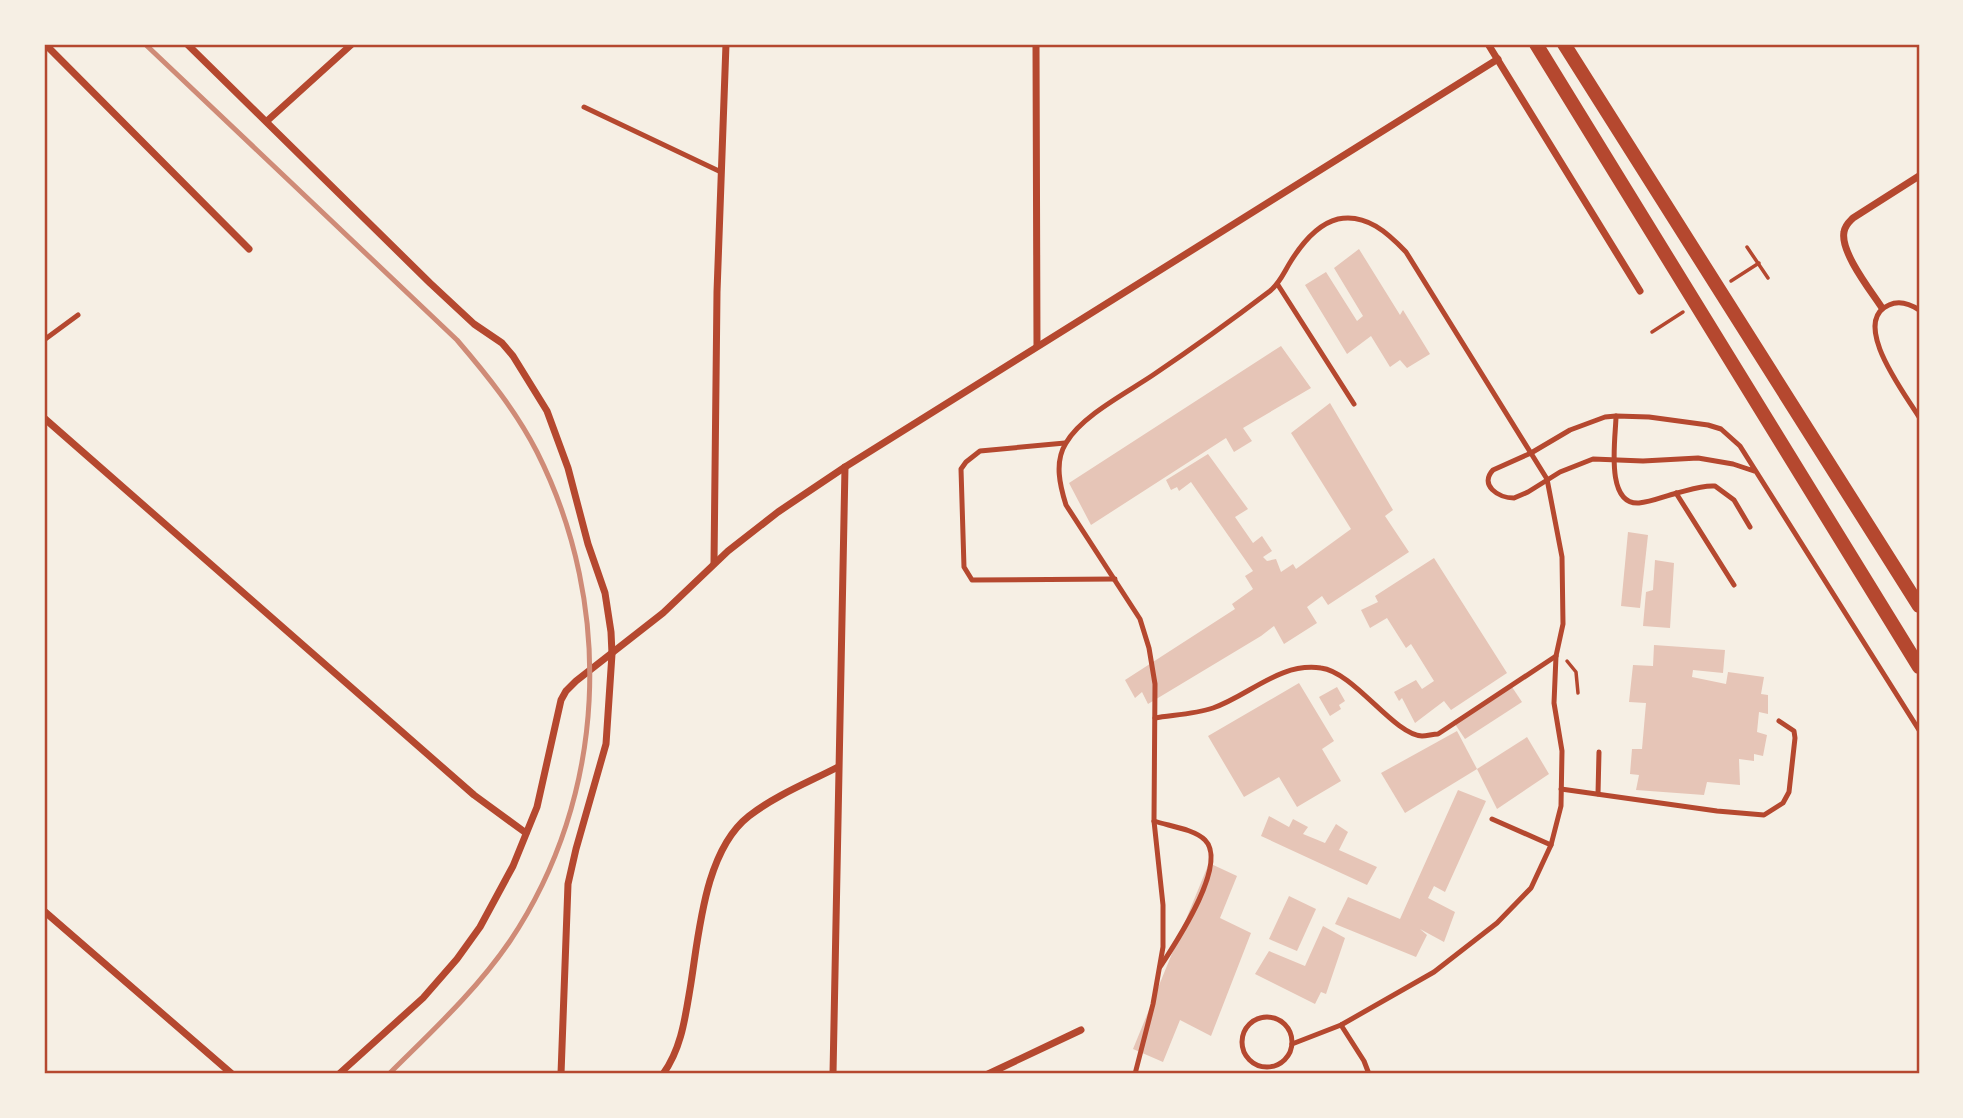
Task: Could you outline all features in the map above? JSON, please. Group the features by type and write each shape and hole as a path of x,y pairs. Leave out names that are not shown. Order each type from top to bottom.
{"main road":[{"path":"1536,44 1919,667"},
{"path":"1564,44 1919,606"}],"street":[{"path":"45,44 250,249"},
{"path":"187,44 458,310 502,343 526,375 547,411 568,468 588,544 605,593 612,654 606,744 568,884 561,1074"},
{"path":"267,121 352,44"},
{"path":"714,563 717,292 726,44"},
{"path":"1036,44 1037,345"},
{"path":"1489,44 1640,291"},
{"path":"339,1074 393,1028 423,998 457,959 497,897 544,785 561,700 576,681 663,613 714,563 778,512 1037,345 1356,150 1498,59"},
{"path":"1882,308 1850,255 1843,234 1846,225 1853,218 1919,176"},
{"path":"44,418 474,795 526,833"},
{"path":"833,1074 845,467"},
{"path":"663,1074 676,1051 683,1028 702,920 724,845 750,815 838,767"},
{"path":"44,911 232,1074"},
{"path":"988,1074 1081,1030"}],"lane":[{"path":"584,107 721,172"},
{"path":"1135,1074 1153,1004 1163,947 1163,905 1154,821 1156,684 1150,648 1140,620 1066,505 1060,484 1060,459 1065,443 1090,419 1221,329 1278,285 1305,242 1323,226 1337,219 1353,219 1371,223 1388,233 1405,252 1548,479 1562,557 1563,624 1556,656 1554,703 1562,751 1561,806 1551,845 1531,888 1497,923 1434,972 1341,1025 1292,1044"},
{"path":"1278,285 1354,404"},
{"path":"1919,310 1901,302 1882,308 1875,317 1874,332 1878,346 1919,417"},
{"path":"44,340 78,314"},
{"path":"1616,416 1615,482 1618,490 1632,502 1639,503 1699,487 1715,486 1734,500 1750,527"},
{"path":"1754,471 1698,458 1593,459 1580,462 1514,498 1494,493 1488,478 1493,470 1531,453 1570,430 1605,417 1688,421 1721,429 1740,446 1919,730"},
{"path":"1065,443 980,451 966,462 961,469 964,567 972,580 1115,579"},
{"path":"1676,493 1734,585"},
{"path":"1155,718 1213,708 1286,670 1307,666 1325,668 1347,681 1405,729 1420,736 1438,733 1556,656"},
{"path":"1561,789 1717,811 1765,815 1776,810 1789,792 1795,738 1789,726 1779,721"},
{"path":"1598,794 1599,752"},
{"path":"1492,819 1551,845"},
{"path":"1154,821 1205,839 1213,862 1186,928 1159,969"},
{"path":"1268,1017 1281,1022 1289,1032 1292,1044 1287,1057 1278,1065 1265,1068 1252,1063 1244,1053 1241,1040 1246,1028 1256,1020 1268,1017"},
{"path":"1341,1025 1369,1074"}],"path":[{"path":"1747,247 1768,278"},
{"path":"1652,332 1672,319"},
{"path":"1558,648 1576,672 1578,694"}],"building":[{"path":"1359,249 1400,315 1403,310 1430,354 1407,368 1400,360 1390,367 1371,336 1347,354 1305,285 1326,272 1357,321 1363,316 1334,268"},
{"path":"1281,346 1311,388 1243,428 1252,441 1234,452 1226,438 1091,525 1069,483"},
{"path":"1330,403 1393,510 1385,516 1409,552 1328,605 1322,596 1307,607 1317,623 1284,644 1274,626 1148,704 1142,692 1135,698 1125,680 1235,609 1232,604 1253,589 1245,576 1253,571 1191,482 1179,491 1177,487 1171,490 1166,480 1208,454 1248,509 1235,517 1253,543 1262,536 1272,551 1263,557 1267,561 1276,559 1281,572 1293,564 1296,569 1351,529 1291,433"},
{"path":"1628,532 1648,535 1640,608 1621,606"},
{"path":"1434,558 1507,673 1451,710 1444,701 1415,723 1402,698 1399,701 1394,692 1416,680 1422,689 1434,681 1411,644 1406,648 1387,618 1370,628 1361,610 1378,602 1375,596"},
{"path":"1655,560 1674,563 1670,628 1643,626 1646,592 1653,590"},
{"path":"1654,645 1725,650 1723,673 1693,670 1692,677 1726,684 1728,672 1764,677 1761,694 1768,695 1768,714 1759,712 1757,732 1767,735 1763,756 1754,754 1754,761 1739,759 1740,785 1707,782 1704,795 1636,790 1639,775 1630,774 1632,749 1642,749 1646,703 1629,702 1633,665 1653,666"},
{"path":"1299,683 1334,741 1322,749 1341,781 1297,807 1279,777 1244,797 1208,736"},
{"path":"1337,687 1345,701 1339,705 1341,709 1330,716 1319,697"},
{"path":"1512,687 1522,702 1465,739 1453,721"},
{"path":"1457,731 1477,769 1405,813 1381,773"},
{"path":"1527,737 1549,774 1497,809 1477,769"},
{"path":"1458,790 1486,801 1445,892 1434,886 1428,898 1455,912 1444,942 1420,929 1427,935 1416,957 1335,924 1348,897 1400,919"},
{"path":"1269,816 1289,827 1293,819 1308,827 1303,834 1325,843 1336,824 1348,832 1339,850 1377,867 1367,885 1261,836"},
{"path":"1209,863 1237,876 1220,918 1251,933 1211,1036 1180,1020 1163,1062 1133,1049"},
{"path":"1289,896 1316,909 1297,951 1269,939"},
{"path":"1323,926 1345,938 1326,994 1321,992 1315,1004 1255,974 1269,951 1305,966"}],"railway":[{"path":"145,44 457,340 479,366 510,408 537,452 562,512 579,573 588,637 589,700 582,763 566,825 542,885 510,941 468,994 389,1074"}]}
